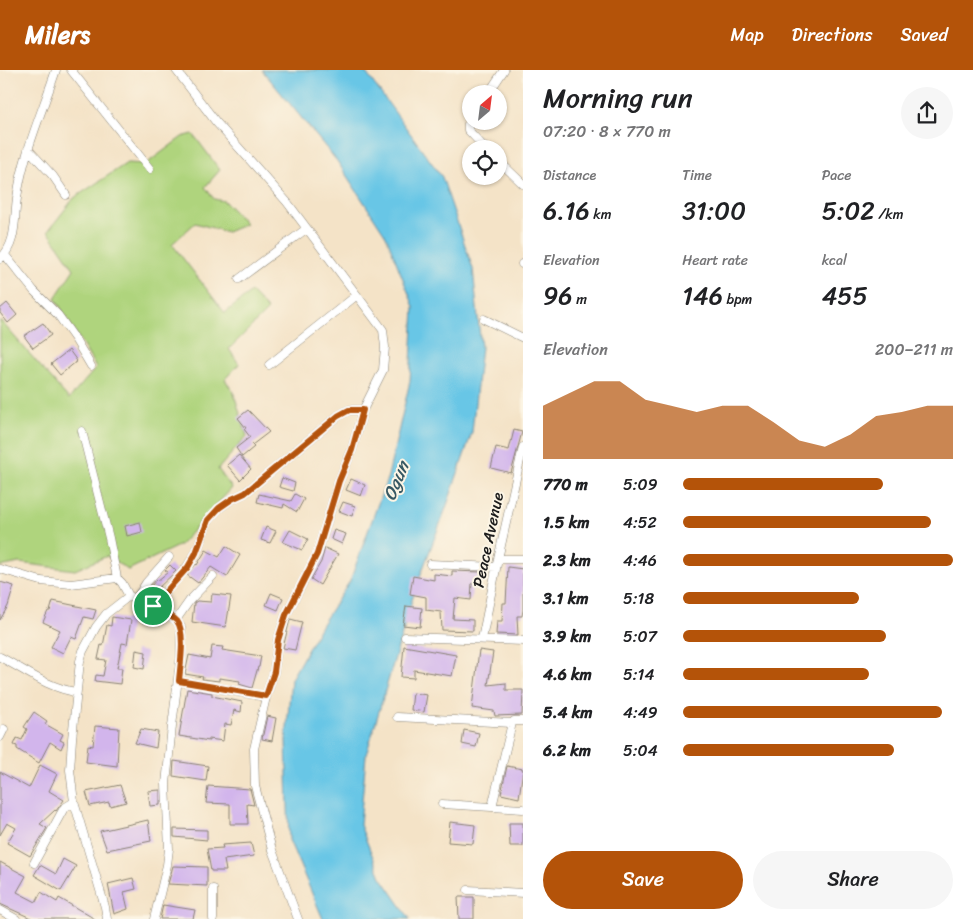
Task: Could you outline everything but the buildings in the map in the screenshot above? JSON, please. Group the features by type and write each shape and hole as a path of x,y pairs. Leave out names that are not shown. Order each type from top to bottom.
{"street":[{"path":"56,70 28,149 17,196 12,241 2,257 58,316 75,339 91,366"},
{"path":"71,70 150,169"},
{"path":"176,70 216,122 287,202 383,330 385,347 383,370 363,410 352,450 339,481 317,554 286,615 278,640 274,672 266,696 254,749 255,786 272,850 298,919"},
{"path":"494,85 504,70"},
{"path":"468,130 477,140"},
{"path":"28,149 53,176 66,195"},
{"path":"507,169 523,184"},
{"path":"239,279 306,229"},
{"path":"270,365 357,295"},
{"path":"484,319 523,338"},
{"path":"153,606 188,567 196,553 208,520 219,508 245,493 338,416 349,410 363,410"},
{"path":"82,431 117,578 133,597 176,620 181,627 179,681 166,784 169,848 154,919"},
{"name":"Peace Avenue","path":"482,639 523,447"},
{"path":"107,919 74,802 70,770 80,661 88,640 106,614 133,597 169,557"},
{"path":"430,564 497,563 523,559"},
{"path":"0,569 41,581 71,584 117,578"},
{"path":"176,620 190,600 213,576"},
{"path":"405,636 523,641"},
{"path":"0,657 46,683 64,690 76,692"},
{"path":"179,681 266,696"},
{"path":"397,717 523,721"},
{"path":"492,807 512,722"},
{"path":"0,737 4,729"},
{"path":"34,863 64,808 74,802"},
{"path":"442,804 523,809"},
{"path":"213,889 213,919"},
{"path":"468,890 523,893"},
{"path":"0,910 12,918"}],"green space":[{"path":"193,134 220,170 205,187 214,199 224,201 246,224 227,232 195,223 172,244 225,313 251,292 268,310 229,349 239,364 225,379 234,394 247,436 218,469 232,488 180,545 128,570 107,556 75,570 19,563 0,567 0,320 69,399 96,368 55,298 74,269 48,231 74,198 127,163 146,164 182,137"}],"water":[{"name":"Ogun","path":"262,70 364,70 442,177 473,269 481,347 472,432 416,587 366,755 360,825 381,877 410,919 323,919 289,840 286,740 291,679 322,624 350,581 388,476 410,381 414,307 386,236 337,161"}],"route":[{"path":"349,410 363,410 352,450 339,481 317,554 286,615 278,640 274,672 266,696 179,681 181,627 176,620 153,606 188,567 196,553 208,520 219,508 245,493 338,416 349,410"}]}
